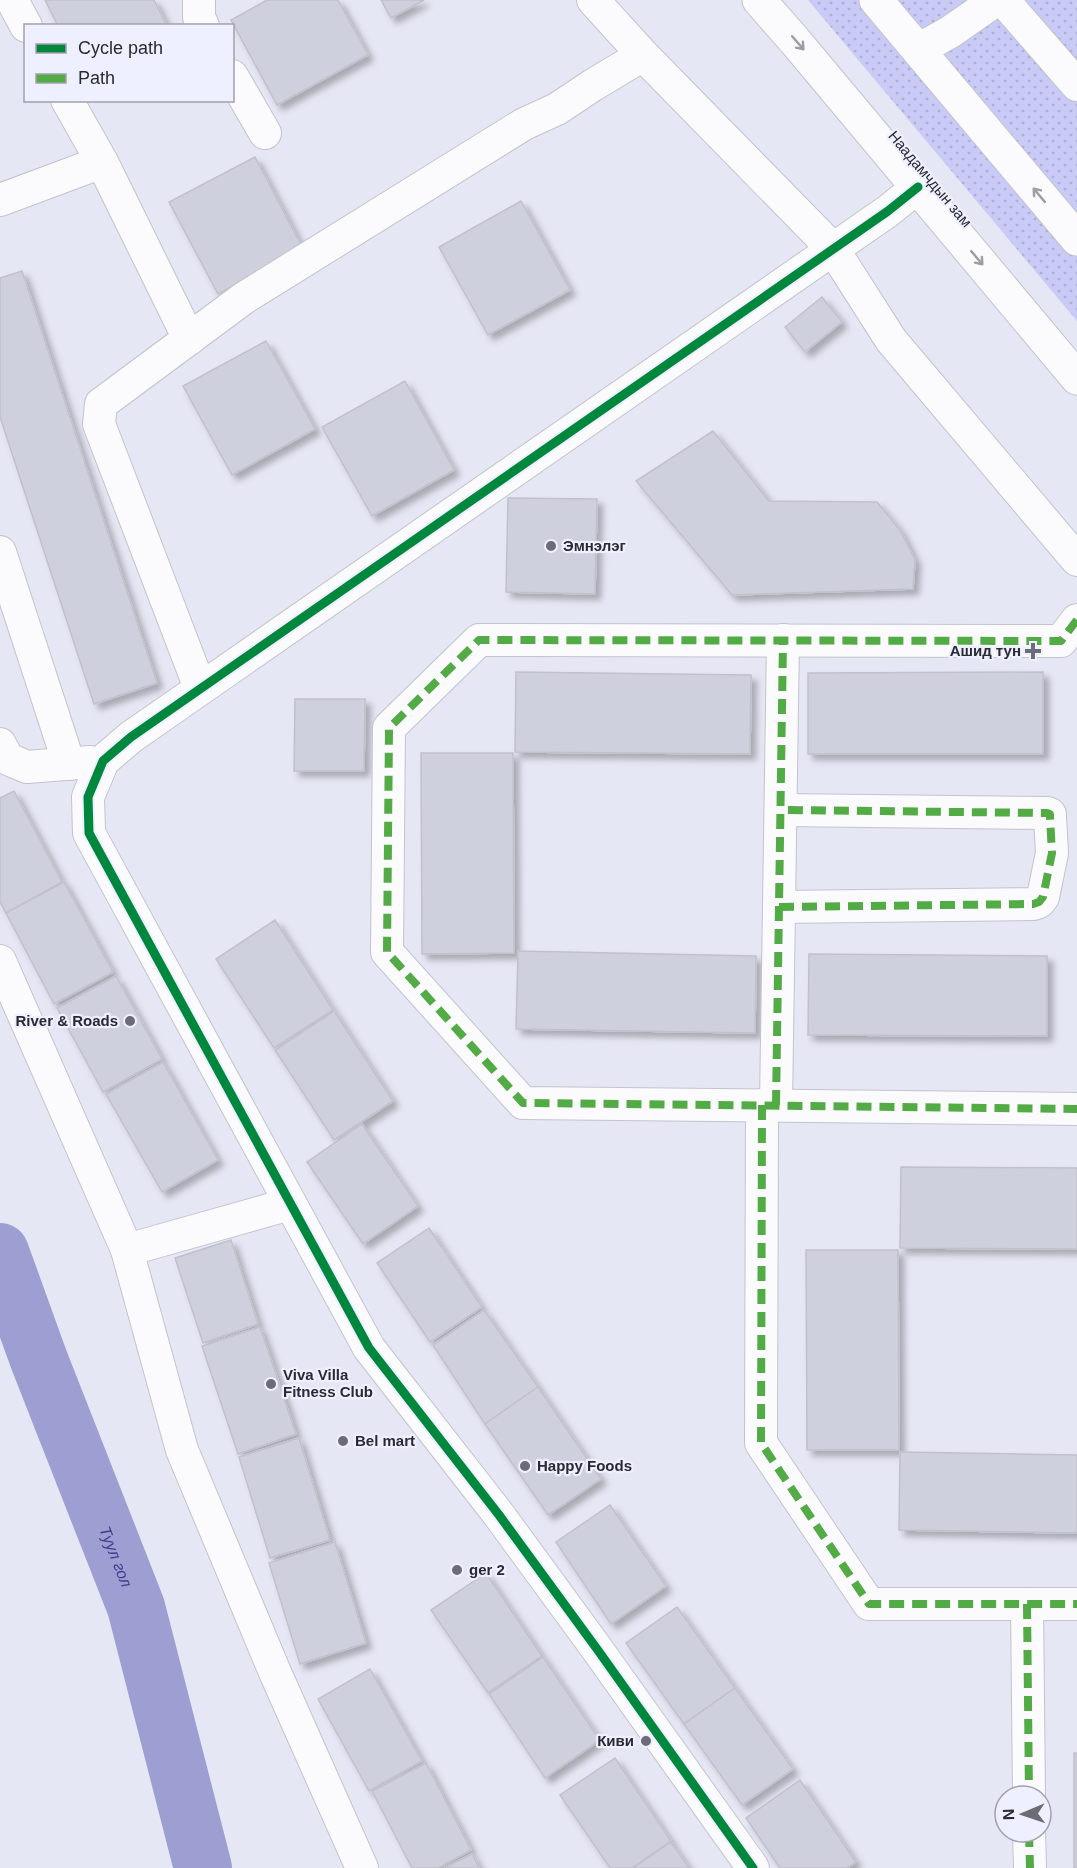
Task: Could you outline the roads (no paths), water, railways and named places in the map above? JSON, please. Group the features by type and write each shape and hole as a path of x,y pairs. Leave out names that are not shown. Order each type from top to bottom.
{"highway":[{"name":"Наадамчдын зам","path":"759,0 1077,378"},
{"path":"876,0 1077,239"}],"street":[{"path":"12,0 25,24"},
{"path":"199,0 199,17 202,24"},
{"path":"593,0 643,55 833,249 891,340 1077,560"},
{"path":"918,50 950,32 996,0"},
{"path":"1003,0 1077,85"},
{"path":"200,688 99,424 101,404 244,298 524,124 557,109 643,55"},
{"path":"234,79 265,133"},
{"path":"68,102 102,162 189,339"},
{"path":"0,200 102,162"},
{"path":"753,1868 499,1515 369,1348 88,833 88,796 103,761 131,737 888,211 918,187"},
{"path":"0,552 69,764"},
{"path":"1077,620 1061,641 479,640 389,728 387,952 523,1102 1077,1108"},
{"path":"783,640 779,906 769,1105 761,1443 869,1604 1077,1604"},
{"path":"0,744 8,759 27,767 103,761"},
{"path":"779,906 1033,904 1039,902 1043,897 1052,853 1050,814 1047,813 780,810"},
{"path":"0,961 127,1250 182,1450 358,1865"},
{"path":"127,1250 290,1204"},
{"path":"1027,1604 1029,1784"},
{"path":"1029,1844 1030,1868"}],"waterway":[{"name":"Туул гол","path":"0,1252 39,1360 136,1607 203,1868"}],"place":[{"name":"Эмнэлэг","path":"551,546"},
{"name":"Ашид тун","path":"1033,651"},
{"name":"River & Roads","path":"130,1021"},
{"name":"Viva Villa Fitness Club","path":"271,1384"},
{"name":"Bel mart","path":"343,1441"},
{"name":"Happy Foods","path":"525,1466"},
{"name":"ger 2","path":"457,1570"},
{"name":"Киви","path":"646,1741"}]}
